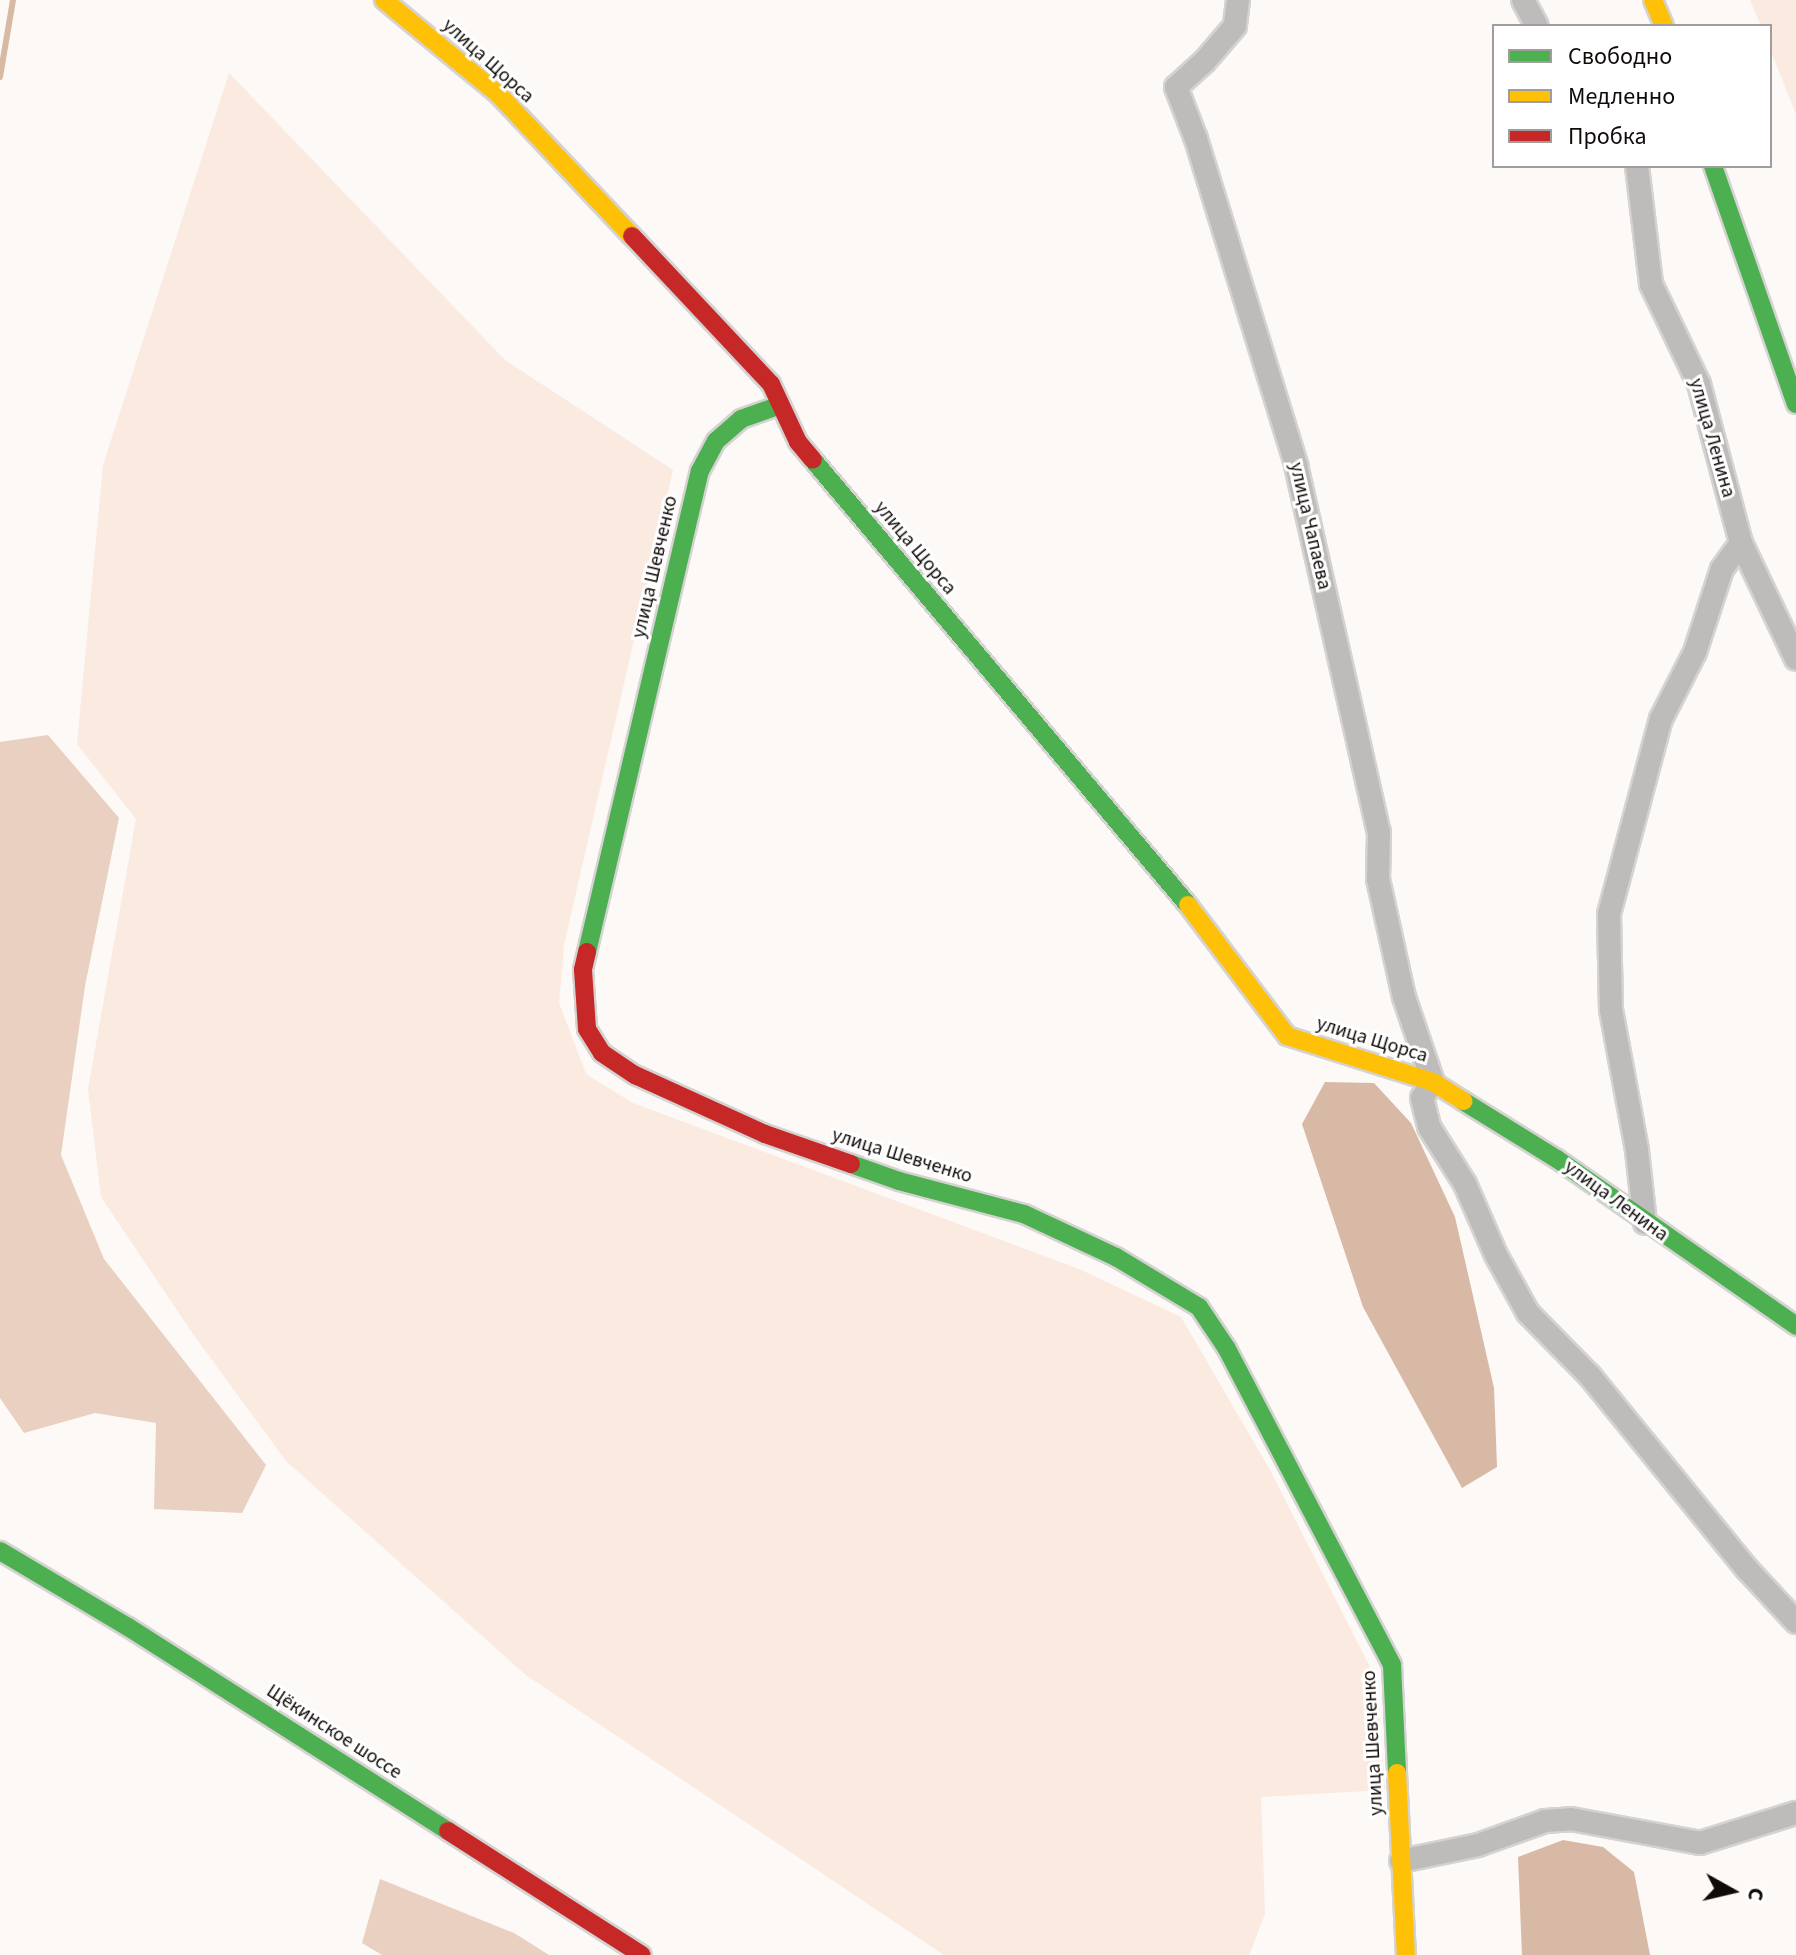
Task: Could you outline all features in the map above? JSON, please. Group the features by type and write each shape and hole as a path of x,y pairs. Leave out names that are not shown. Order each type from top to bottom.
{"street":[{"name":"улица Щорса","path":"384,0 498,94 771,384 798,442 1189,907 1287,1036 1433,1082"},
{"name":"улица Чапаева","path":"1238,0 1235,26 1205,61 1176,87 1196,139 1296,465 1379,832 1378,879 1401,983 1433,1082"},
{"path":"1523,0 1536,24"},
{"path":"1653,0 1663,24"},
{"name":"улица Ленина","path":"1637,168 1651,284 1699,384 1741,543 1796,659"},
{"path":"1714,168 1796,404"},
{"name":"улица Шевченко","path":"781,405 741,419 716,441 700,471 583,970 587,1029 602,1053 635,1075 765,1134 899,1181 1024,1214 1116,1257 1199,1307 1227,1349 1392,1665 1406,1955"},
{"path":"1645,1223 1637,1150 1611,1010 1609,914 1661,719 1695,652 1722,569 1741,543"},
{"name":"улица Ленина","path":"1433,1082 1557,1159 1796,1326"},
{"path":"1433,1082 1422,1098 1429,1127 1465,1184 1496,1255 1528,1313 1590,1376 1747,1569 1796,1622"},
{"name":"Щёкинское шоссе","path":"0,1551 128,1627 642,1955"},
{"path":"1401,1861 1478,1845 1545,1821 1571,1819 1700,1843 1796,1813"}],"shaded area":[{"path":"1750,0 1796,0 1796,114 1772,54 1772,24 1760,24"},
{"path":"229,73 505,360 673,470 564,945 559,1003 586,1074 633,1103 1079,1269 1181,1317 1270,1470 1377,1681 1385,1790 1261,1797 1265,1914 1249,1955 944,1955 526,1675 286,1461 193,1334 101,1197 88,1089 136,819 77,744 103,465"},
{"path":"48,735 119,818 85,986 61,1155 104,1259 266,1465 242,1513 154,1509 156,1423 95,1413 24,1433 0,1398 0,742"},
{"path":"1325,1082 1374,1083 1411,1123 1455,1217 1494,1388 1497,1467 1462,1488 1363,1307 1302,1124"},
{"path":"1563,1840 1603,1847 1634,1872 1650,1955 1522,1955 1518,1857"},
{"path":"380,1879 514,1933 549,1955 382,1955 362,1943"}],"waterway":[{"path":"0,77 13,0"}],"traffic: fast":[{"path":"1714,168 1796,404"},
{"path":"587,952 700,471 716,441 741,419 781,405"},
{"path":"813,460 1188,905"},
{"path":"1463,1101 1557,1159 1796,1326"},
{"path":"851,1164 899,1181 1024,1214 1116,1257 1199,1307 1227,1349 1392,1665 1397,1773"},
{"path":"0,1551 128,1627 448,1831"}],"traffic: slow":[{"path":"384,0 498,94 632,236"},
{"path":"1653,0 1663,24"},
{"path":"1188,905 1287,1036 1433,1082 1463,1101"},
{"path":"1397,1773 1406,1955"}],"traffic: jam":[{"path":"632,236 771,384 798,442 813,460"},
{"path":"587,952 583,970 587,1029 602,1053 635,1075 765,1134 851,1164"},
{"path":"448,1831 642,1955"}]}
